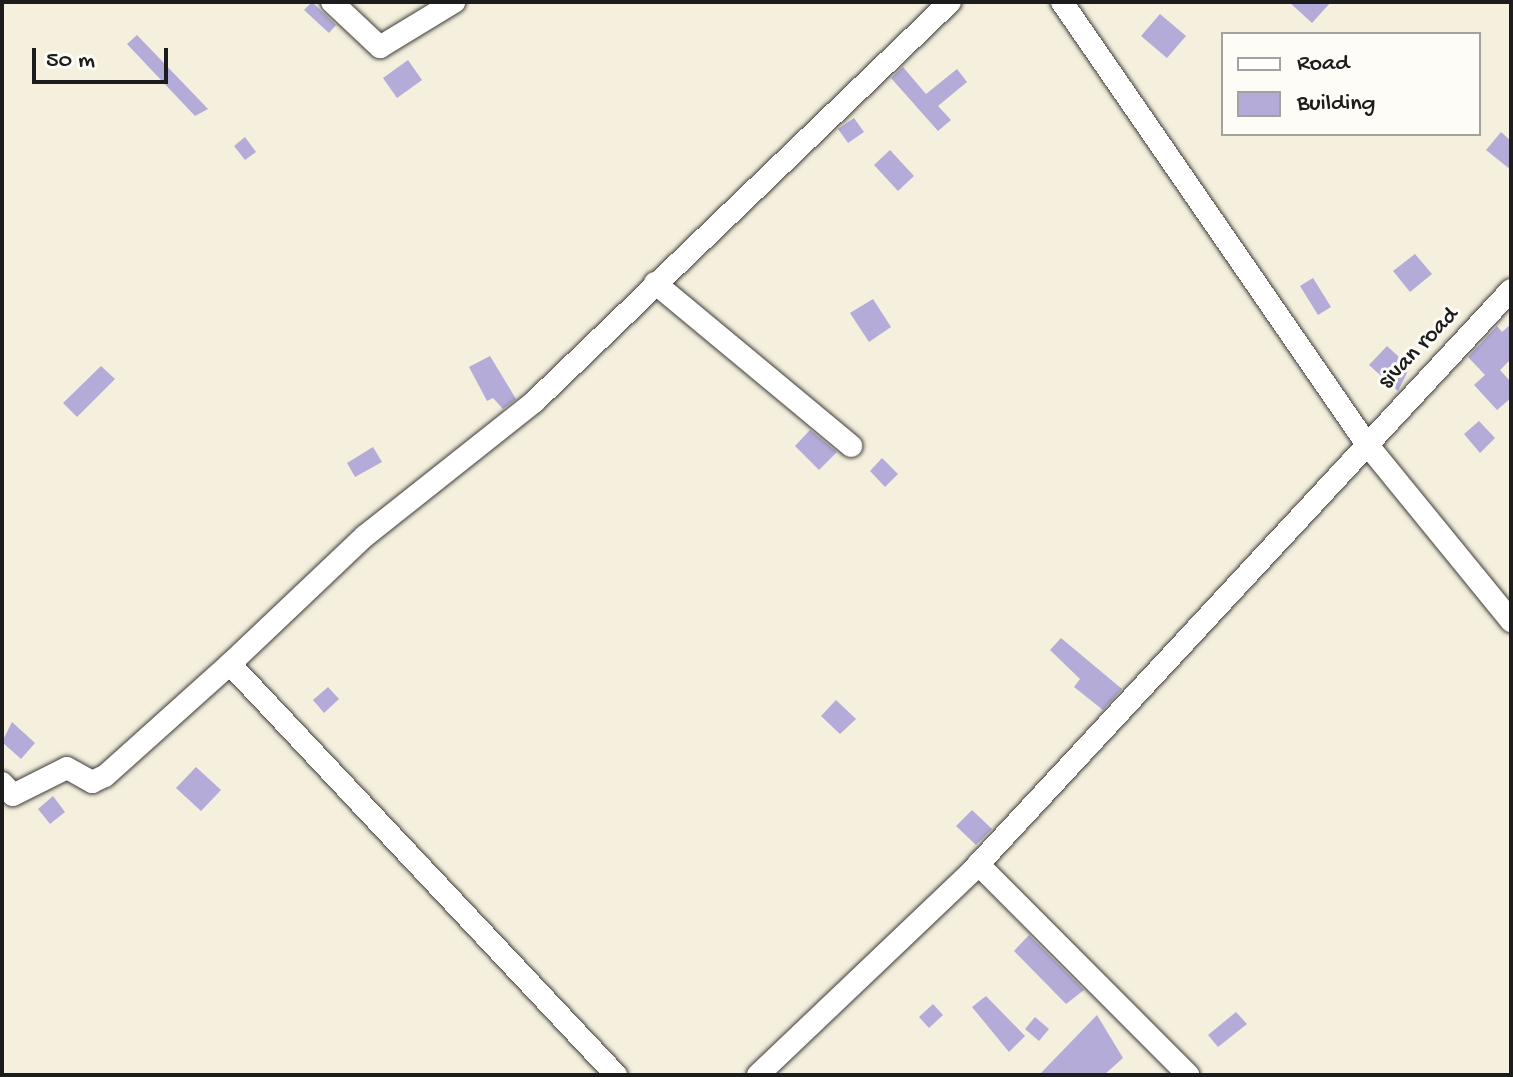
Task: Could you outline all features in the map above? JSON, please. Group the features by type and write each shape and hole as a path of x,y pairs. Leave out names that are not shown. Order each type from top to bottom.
{"street":[{"path":"332,2 380,47 454,2"},
{"path":"2,783 13,795 67,768 92,782 105,776 230,664 365,536 534,402 950,2"},
{"path":"1062,2 1366,443 1511,621"},
{"path":"655,283 851,446"},
{"name":"sivan road","path":"758,1075 978,864 1511,290"},
{"path":"230,664 616,1075"},
{"path":"978,864 1188,1075"}],"building":[{"path":"312,2 336,25 329,33 304,10"},
{"path":"1289,2 1331,2 1312,23"},
{"path":"1160,14 1186,36 1167,58 1141,36"},
{"path":"137,35 208,109 195,116 127,44"},
{"path":"408,60 422,80 397,98 383,78"},
{"path":"903,67 926,94 957,69 967,82 938,106 951,120 938,131 891,78"},
{"path":"854,118 864,132 848,143 838,129"},
{"path":"1501,132 1511,141 1511,170 1486,150"},
{"path":"245,137 256,152 245,160 234,146"},
{"path":"890,150 914,176 898,191 874,165"},
{"path":"1415,254 1432,274 1410,292 1393,271"},
{"path":"1313,278 1331,307 1318,315 1300,286"},
{"path":"873,299 891,327 869,342 850,313"},
{"path":"1511,324 1511,359 1500,370 1511,382 1511,398 1497,410 1474,385 1485,375 1468,357 1497,326 1502,332"},
{"path":"1387,346 1410,367 1398,391 1369,365"},
{"path":"490,356 516,399 503,409 493,398 487,401 469,367"},
{"path":"101,366 115,379 77,417 63,403"},
{"path":"1479,421 1495,438 1480,453 1464,434"},
{"path":"810,430 837,452 819,470 795,446"},
{"path":"373,447 382,462 355,477 347,463"},
{"path":"882,458 898,474 885,487 870,471"},
{"path":"1061,638 1122,689 1103,710 1074,687 1080,679 1050,650"},
{"path":"328,687 339,699 324,713 313,700"},
{"path":"836,700 856,719 840,734 821,716"},
{"path":"12,722 35,743 21,759 2,742"},
{"path":"196,767 221,790 201,811 176,788"},
{"path":"53,796 65,812 50,824 38,809"},
{"path":"972,810 992,829 976,845 956,826"},
{"path":"1029,935 1084,990 1066,1004 1014,951"},
{"path":"986,996 1025,1036 1009,1052 972,1007"},
{"path":"933,1004 943,1015 929,1028 919,1017"},
{"path":"1236,1012 1247,1024 1218,1047 1208,1035"},
{"path":"1097,1015 1123,1058 1104,1075 1039,1075"},
{"path":"1035,1017 1049,1029 1039,1041 1025,1029"}]}
